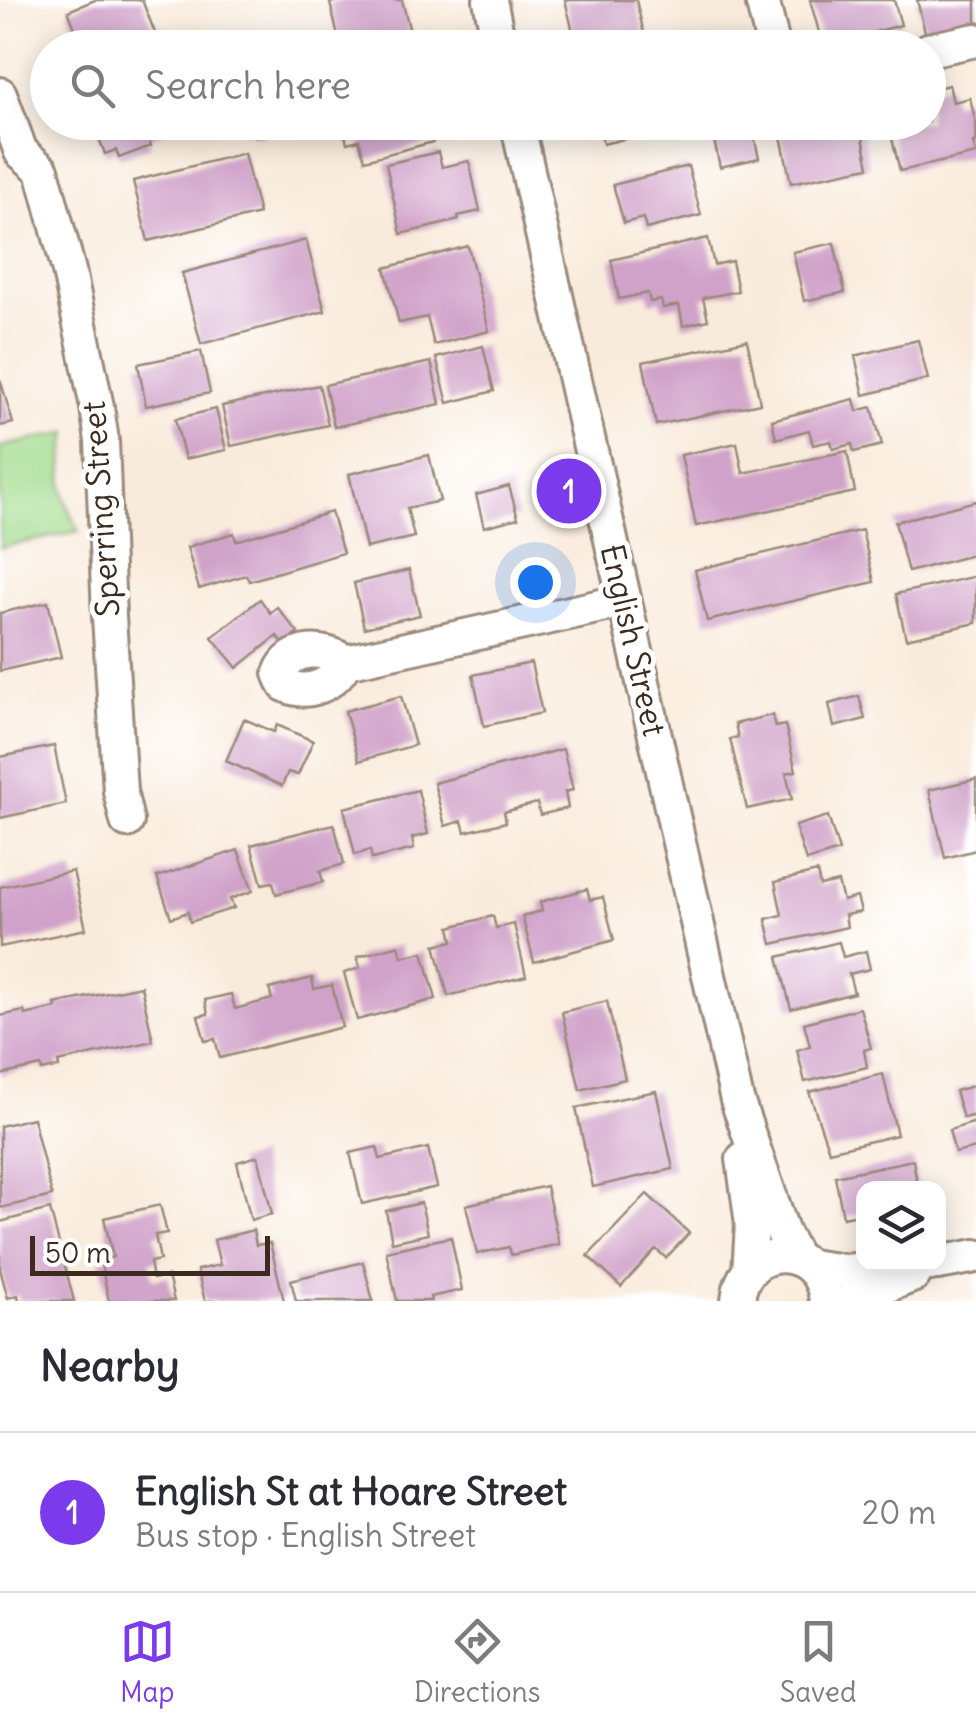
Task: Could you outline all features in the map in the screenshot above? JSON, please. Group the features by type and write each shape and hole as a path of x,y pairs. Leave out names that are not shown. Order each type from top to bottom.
{"street":[{"path":"490,0 496,30"},
{"path":"762,0 770,30"},
{"path":"946,46 976,40"},
{"name":"Sperring Street","path":"0,94 22,152 42,170 69,272 97,407 118,753 127,821"},
{"name":"English Street","path":"521,140 737,1100 752,1224 744,1284"},
{"path":"346,662 624,600"},
{"name":"English Street","path":"737,1100 783,1233 823,1284 826,1301"},
{"path":"718,1301 744,1284 767,1259 782,1256 844,1271 948,1261"},
{"path":"848,1301 948,1261"}],"green space":[{"path":"68,432 64,494 79,531 0,548 0,447"}],"building":[{"path":"95,0 142,0 154,30 76,30 68,11"},
{"path":"402,0 410,30 337,30 330,3"},
{"path":"565,0 636,0 643,30 572,30"},
{"path":"810,0 894,0 901,25 882,30 818,30"},
{"path":"917,0 976,0 976,23 946,31 924,30"},
{"path":"949,85 953,102 970,98 976,124 976,154 900,171 892,140 946,140"},
{"path":"100,140 149,140 151,146 119,158 116,150 105,154"},
{"path":"359,140 432,140 433,142 365,160"},
{"path":"714,140 755,140 759,158 720,167"},
{"path":"782,140 864,140 869,167 791,183"},
{"path":"438,152 442,167 469,161 480,211 401,234 386,164"},
{"path":"244,153 259,214 148,241 133,181"},
{"path":"688,166 701,215 646,229 643,218 624,223 613,185"},
{"path":"708,238 714,265 732,261 738,291 703,298 708,320 683,326 679,305 663,308 661,300 650,302 648,293 619,299 611,260"},
{"path":"306,240 325,311 201,344 182,273"},
{"path":"834,243 845,292 804,301 793,252"},
{"path":"468,246 489,331 434,345 427,317 399,323 385,268"},
{"path":"747,340 760,403 656,425 643,362"},
{"path":"918,340 928,379 864,395 855,356"},
{"path":"483,346 494,391 448,403 436,358"},
{"path":"201,351 210,393 146,406 138,364"},
{"path":"431,362 440,404 334,427 325,385"},
{"path":"0,379 13,423 0,426"},
{"path":"319,385 328,425 231,446 222,406"},
{"path":"854,399 857,411 872,407 882,445 854,452 852,444 833,449 831,441 813,445 809,430 776,439 772,420"},
{"path":"216,409 226,450 185,459 175,419"},
{"path":"737,443 743,473 847,451 855,492 696,526 681,455"},
{"path":"429,455 440,501 407,508 414,537 366,548 349,474"},
{"path":"509,486 518,518 484,527 476,495"},
{"path":"976,501 976,554 908,572 895,522"},
{"path":"331,512 343,553 249,581 246,575 199,589 187,547 234,533 236,541"},
{"path":"862,530 874,582 707,621 695,570"},
{"path":"409,570 420,615 364,628 354,583"},
{"path":"976,576 976,623 906,639 896,594"},
{"path":"260,599 270,613 277,607 298,633 284,644 277,636 237,668 212,637"},
{"path":"48,602 61,657 0,671 0,613"},
{"path":"531,663 542,713 484,726 473,675"},
{"path":"401,696 415,745 359,761 345,711"},
{"path":"859,696 865,719 834,727 829,704"},
{"path":"772,715 775,727 785,725 796,771 786,773 792,799 747,809 730,739 738,737 735,724"},
{"path":"244,719 274,732 277,725 313,741 298,775 288,772 282,786 226,761"},
{"path":"54,746 66,804 0,818 0,757"},
{"path":"563,749 573,790 565,792 568,808 540,815 537,803 504,812 506,822 465,832 462,821 445,826 434,783"},
{"path":"976,779 976,850 945,858 929,790"},
{"path":"418,790 428,834 412,838 414,849 372,859 370,850 355,855 344,808"},
{"path":"828,816 839,851 806,861 795,826"},
{"path":"334,824 344,864 320,871 323,882 276,894 273,882 262,884 251,845"},
{"path":"238,850 253,891 230,899 234,908 190,922 188,912 171,918 157,877"},
{"path":"73,871 86,929 0,947 0,887"},
{"path":"817,872 820,886 838,882 843,901 857,897 861,912 845,915 847,927 772,944 766,919 782,915 775,882"},
{"path":"587,889 590,900 603,897 614,940 534,962 522,916 542,911 540,902"},
{"path":"493,916 496,928 514,924 526,976 448,996 435,945 453,941 450,927"},
{"path":"839,942 843,957 866,951 870,969 849,974 854,993 791,1009 778,957"},
{"path":"399,945 402,957 423,952 436,999 357,1020 344,973 360,968 357,957"},
{"path":"312,978 314,989 332,985 342,1027 220,1058 215,1039 205,1041 198,1016 208,1014 205,1000 231,994 235,1009 272,999 269,989"},
{"path":"141,986 153,1041 58,1062 59,1067 42,1071 41,1066 0,1075 0,1016 24,1011 25,1015 56,1008 55,1004"},
{"path":"607,1001 625,1079 580,1090 562,1012"},
{"path":"860,1008 871,1048 864,1050 867,1067 805,1082 797,1050 810,1046 804,1023"},
{"path":"883,1074 897,1135 829,1151 809,1092"},
{"path":"976,1085 976,1115 963,1118 955,1091"},
{"path":"656,1091 673,1169 593,1187 576,1108"},
{"path":"33,1118 52,1196 0,1208 0,1126"},
{"path":"976,1122 976,1148 955,1153 949,1130"},
{"path":"377,1147 380,1159 428,1148 437,1187 362,1204 350,1153"},
{"path":"258,1156 272,1214 251,1220 237,1162"},
{"path":"913,1160 917,1181 856,1181 856,1215 843,1217 835,1176"},
{"path":"546,1186 559,1244 511,1255 509,1247 477,1254 466,1205"},
{"path":"647,1194 689,1233 666,1258 656,1249 621,1287 588,1256"},
{"path":"421,1203 428,1234 392,1242 386,1211"},
{"path":"160,1205 167,1233 155,1235 160,1260 150,1262 153,1279 168,1276 174,1301 109,1301 100,1260 113,1257 104,1218"},
{"path":"50,1209 74,1301 19,1301 18,1295 8,1298 0,1269 0,1222"},
{"path":"253,1230 256,1245 270,1243 284,1301 205,1301 197,1270 220,1265 214,1240"},
{"path":"451,1237 462,1290 430,1297 431,1301 397,1301 386,1251"},
{"path":"363,1262 373,1301 296,1301 291,1280"}],"place":[{"name":"English St at Hoare Street","path":"569,491"}]}
